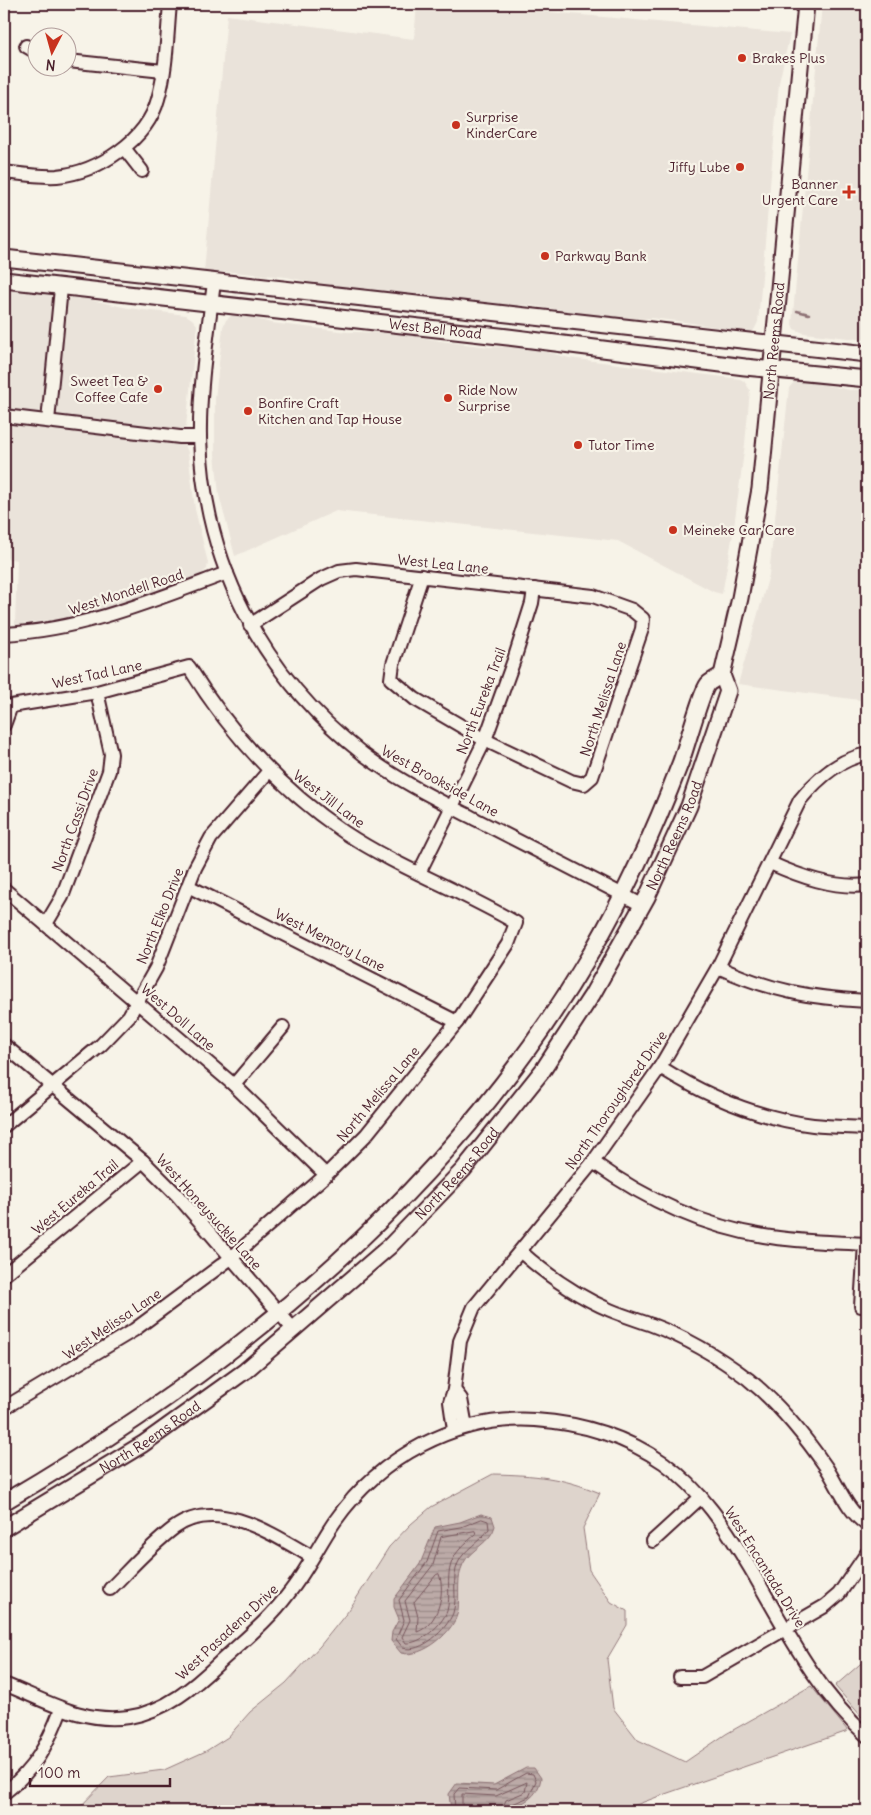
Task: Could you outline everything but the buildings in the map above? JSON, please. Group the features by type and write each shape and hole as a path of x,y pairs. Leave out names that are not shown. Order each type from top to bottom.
{"main road":[{"name":"North Reems Road","path":"4,1528 143,1444 245,1371 390,1246 463,1170 543,1070 592,995 642,905 689,806 728,691 722,675 740,598 756,514 806,4"},
{"name":"West Bell Road","path":"4,258 565,322 867,354"},
{"name":"West Bell Road","path":"4,280 867,379"},
{"path":"440,329 452,322 492,323 504,314"},
{"path":"508,337 516,327 545,329 565,322"},
{"name":"North Reems Road","path":"4,1502 81,1457 160,1405 278,1312 326,1273 408,1194 473,1121 528,1049 591,953 622,894 674,779 706,685 722,675"}],"street":[{"path":"4,172 44,176 73,173 103,162 124,148 141,130 158,101 170,4"},
{"path":"78,62 163,71"},
{"path":"124,148 142,171"},
{"name":"West Brookside Lane","path":"214,282 201,409 200,437 206,498 216,542 250,626 298,694 331,727 365,755 452,807 642,905"},
{"path":"48,420 61,288"},
{"path":"4,416 180,437 200,437"},
{"name":"West Lea Lane","path":"250,626 322,579 339,571 356,569 593,596 632,610 643,619"},
{"name":"West Mondell Road","path":"4,634 65,627 105,617 227,573"},
{"path":"422,576 393,664 391,679 415,699 486,740"},
{"name":"North Eureka Trail","path":"419,873 486,740 514,660 532,603 534,589"},
{"name":"North Melissa Lane","path":"486,740 571,782 584,784 592,777 642,629 643,619"},
{"name":"West Tad Lane","path":"4,725 11,706 97,692 189,667"},
{"name":"West Jill Lane","path":"189,667 209,700 268,772 344,832 516,923"},
{"name":"North Cassi Drive","path":"46,924 62,897 109,771 111,754 97,692"},
{"name":"North Thoroughbred Drive","path":"460,1429 461,1399 454,1390 456,1358 466,1324 486,1290 521,1252 593,1162 660,1067 718,967 800,800 813,783 830,770 863,755"},
{"name":"North Elko Drive","path":"4,1126 101,1045 130,1016 139,1003 156,968 188,886 211,838 268,772"},
{"path":"770,864 799,876 830,882 867,885"},
{"name":"West Memory Lane","path":"188,886 457,1022"},
{"name":"West Doll Lane","path":"4,889 234,1085 326,1175"},
{"name":"North Melissa Lane","path":"231,1258 326,1175 366,1135 457,1022 508,944 516,923"},
{"path":"718,967 750,982 793,994 867,1001"},
{"path":"234,1085 283,1027"},
{"name":"West Honeysuckle Lane","path":"4,1044 143,1161 177,1194 294,1330"},
{"path":"660,1067 678,1078 736,1106 813,1125 867,1128"},
{"name":"West Eureka Trail","path":"4,1275 143,1161"},
{"path":"593,1162 650,1199 709,1223 764,1236 866,1244 861,1306"},
{"path":"521,1252 542,1271 574,1292 609,1310 680,1337 715,1356 749,1380 793,1424 826,1468 847,1504 867,1525"},
{"name":"West Melissa Lane","path":"4,1408 134,1330 231,1258"},
{"name":"West Encantada Drive","path":"413,1448 460,1429 488,1422 516,1419 587,1427 612,1435 662,1462 686,1480 721,1520 785,1628 836,1703 867,1736"},
{"name":"West Pasadena Drive","path":"4,1684 61,1709 88,1717 127,1717 166,1705 204,1677 274,1611 289,1594 334,1522 362,1488 413,1448"},
{"path":"653,1541 701,1497"},
{"path":"110,1589 175,1527 196,1519 225,1517 245,1521 269,1532 312,1557"},
{"path":"680,1678 702,1677 825,1606 839,1594 867,1553"},
{"path":"4,1794 32,1768 50,1740 61,1709"}],"shaded area":[{"path":"417,4 460,4 790,34 779,83 758,322 754,330 751,333 651,318 627,320 528,305 503,306 332,287 287,277 233,272 204,272 227,15 414,39"},
{"path":"822,4 867,8 867,340 804,333 794,329 792,324"},
{"path":"4,290 87,299 128,308 186,315 192,319 197,325 186,427 182,431 173,431 4,413"},
{"path":"232,315 241,315 271,323 348,332 403,333 440,341 490,347 529,347 569,358 744,381 750,390 745,444 733,534 722,594 714,592 618,541 336,511 235,556 219,495 215,454 215,399 223,327 226,320"},
{"path":"802,380 850,390 867,389 867,701 738,684 769,575 789,388 795,381"},
{"path":"8,422 184,443 188,452 195,509 208,563 207,569 199,576 127,602 71,617 15,625 17,560 4,558 4,460"},
{"path":"493,1474 522,1475 560,1480 600,1493 583,1528 589,1570 611,1602 627,1611 627,1625 607,1659 613,1708 638,1740 685,1762 726,1734 811,1686 848,1731 665,1794 633,1806 627,1811 76,1811 109,1777 164,1770 206,1751 228,1737 250,1712 286,1683 320,1646 349,1610 389,1547 411,1524 431,1507"},
{"path":"867,1658 867,1723 835,1686"}],"water":[{"path":"481,1514 492,1517 495,1526 485,1542 470,1554 463,1564 459,1581 456,1618 445,1634 428,1648 409,1654 401,1653 391,1641 392,1632 399,1619 394,1607 394,1599 420,1564 435,1527 460,1522"},
{"path":"526,1768 534,1768 541,1778 537,1790 529,1799 519,1805 492,1810 451,1811 449,1794 457,1783 494,1785"}],"waterway":[{"path":"797,311 809,314"}],"place":[{"name":"Brakes Plus","path":"742,58"},
{"name":"Surprise KinderCare","path":"456,125"},
{"name":"Jiffy Lube","path":"740,167"},
{"name":"Banner Urgent Care","path":"849,192"},
{"name":"Parkway Bank","path":"545,256"},
{"name":"Sweet Tea & Coffee Cafe","path":"158,389"},
{"name":"Ride Now Surprise","path":"448,398"},
{"name":"Bonfire Craft Kitchen and Tap House","path":"248,411"},
{"name":"Tutor Time","path":"578,445"},
{"name":"Meineke Car Care","path":"673,530"}]}
